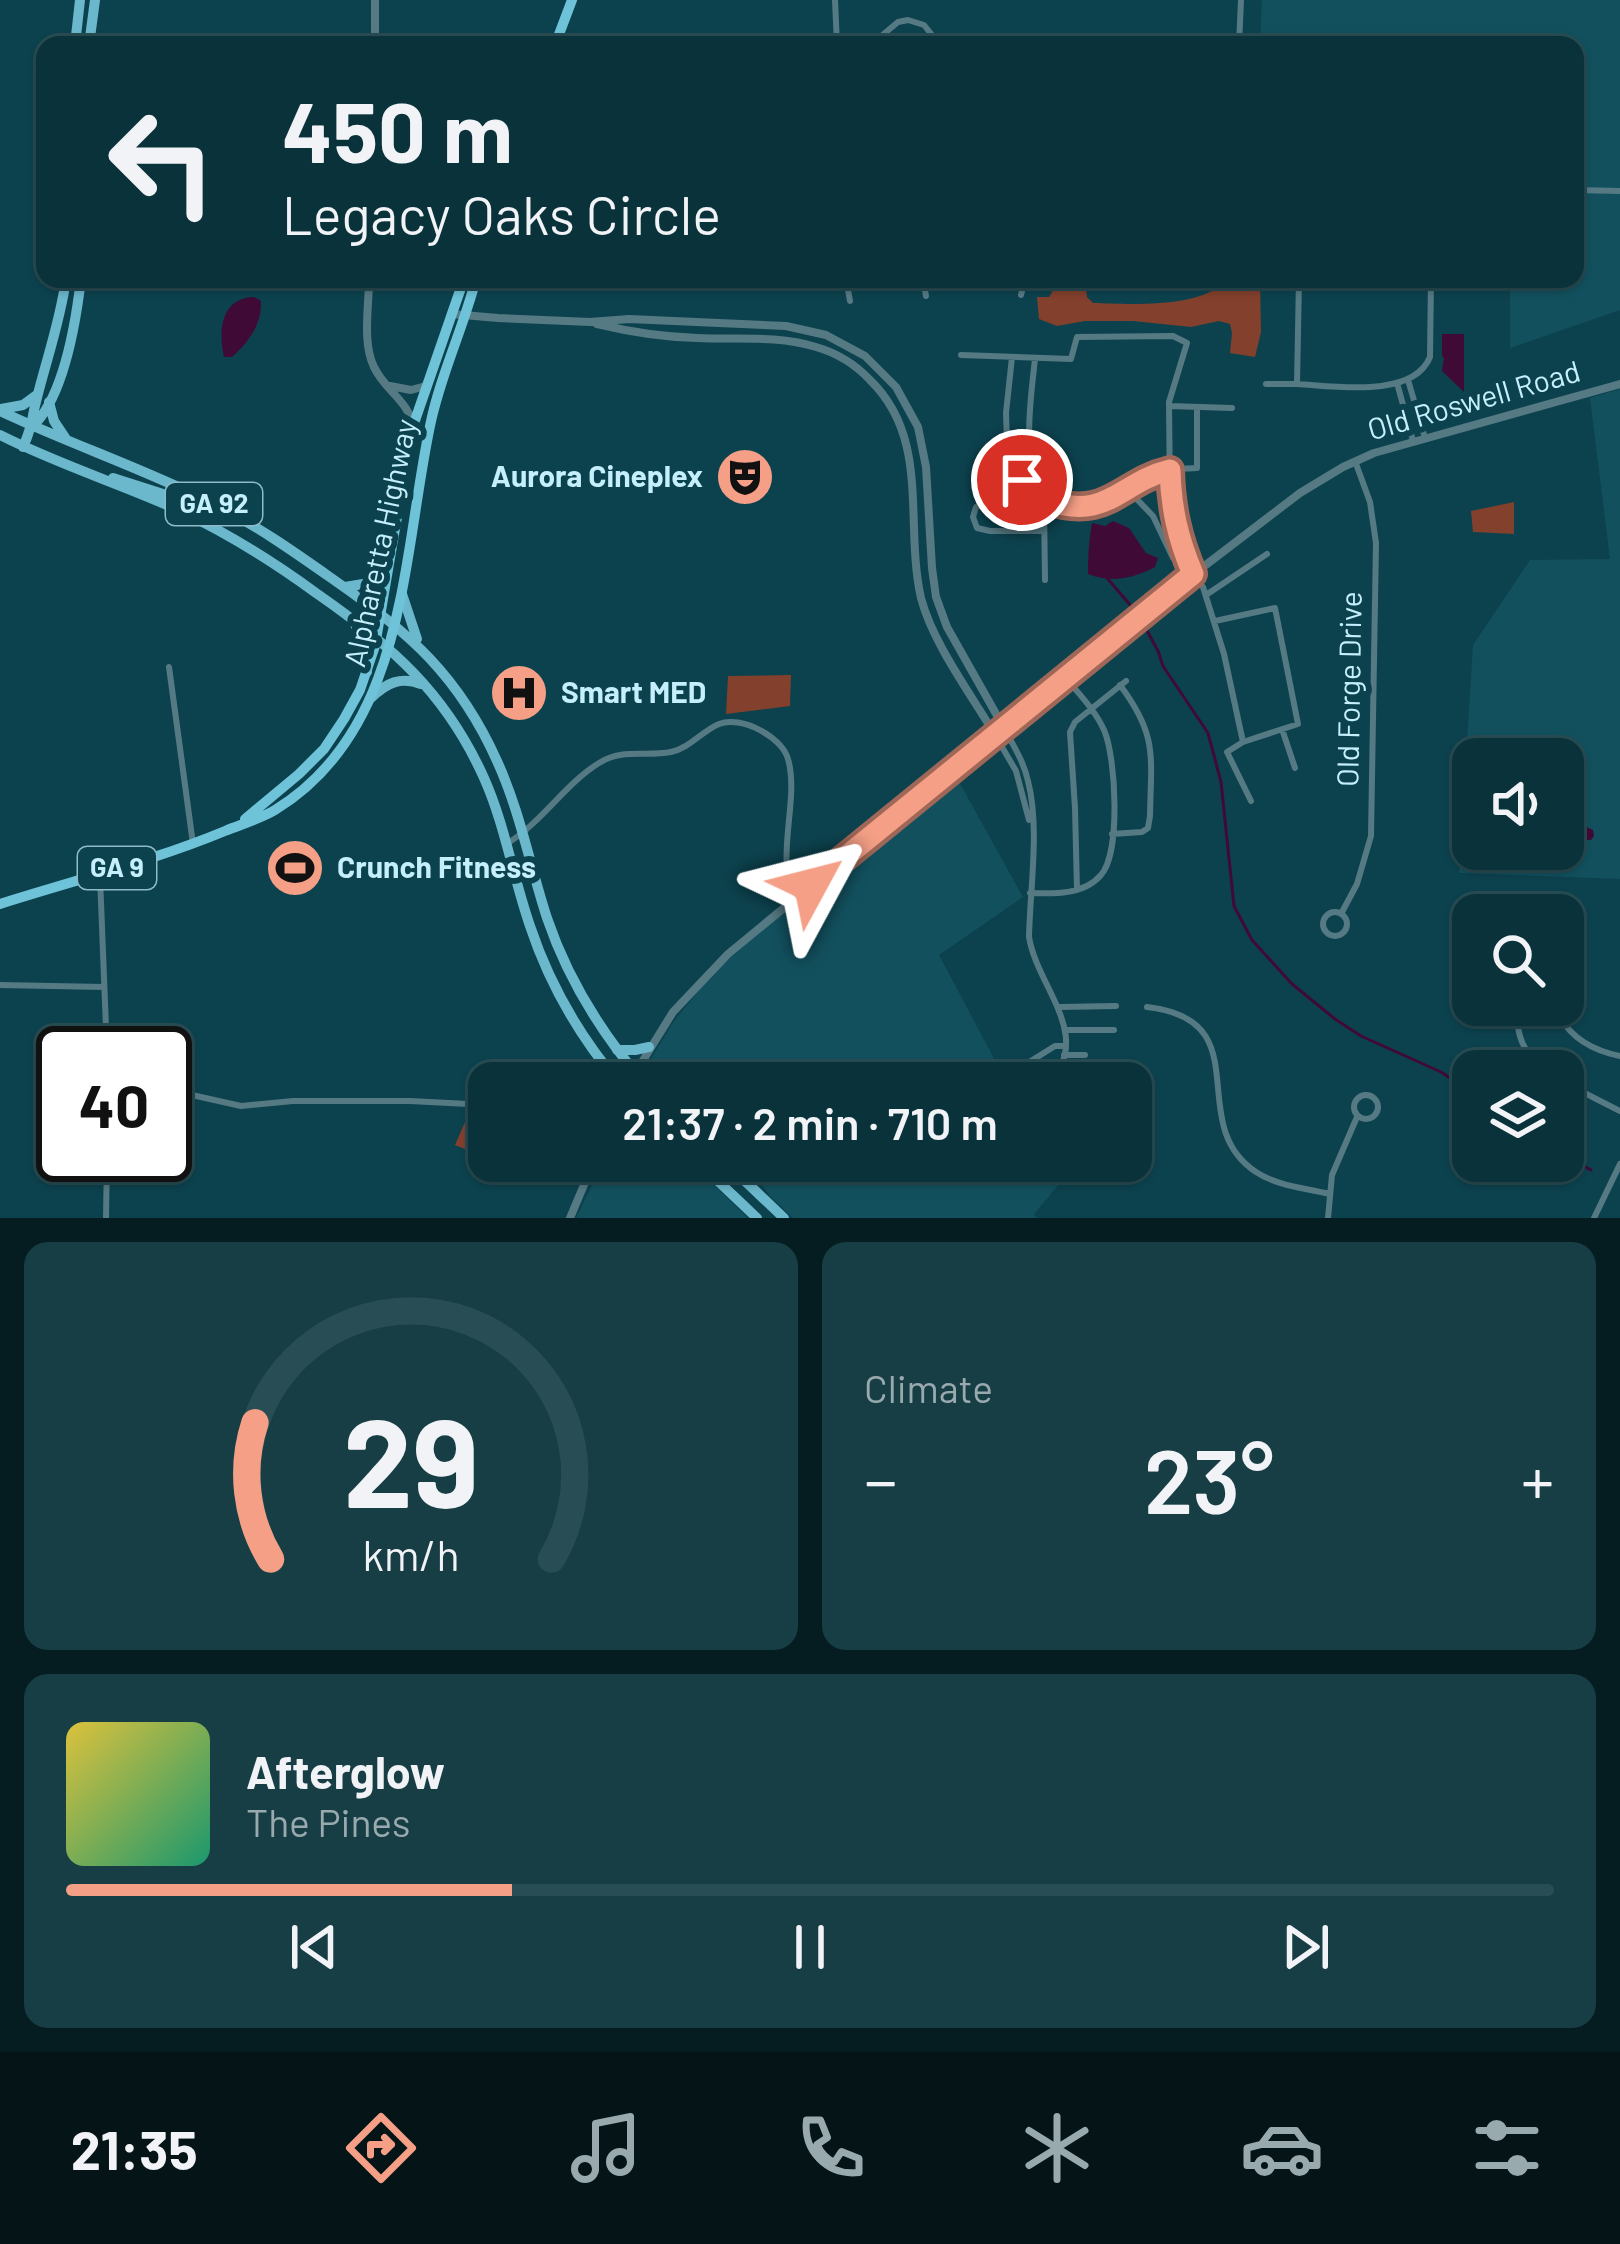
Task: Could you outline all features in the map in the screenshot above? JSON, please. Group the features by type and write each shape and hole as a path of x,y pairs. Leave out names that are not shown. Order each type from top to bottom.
{"highway":[{"path":"558,36 572,0"},
{"name":"Alpharetta Highway","path":"0,904 193,844 270,814 334,757 371,698 390,647 434,408 462,288"},
{"name":"Alpharetta Highway","path":"232,828 312,762 353,705 367,674 413,425 471,288"},
{"path":"282,806 289,784"}],"main road":[{"path":"76,36 80,0"},
{"path":"90,36 95,0"},
{"path":"23,447 44,415 64,288"},
{"path":"69,441 54,422 45,397 68,346 79,288"},
{"path":"0,410 45,397"},
{"name":"GA 92","path":"0,410 201,498 262,531 380,611 421,648"},
{"name":"GA 92","path":"0,436 221,531 377,636"},
{"path":"98,477 121,478 185,501 201,498"},
{"path":"345,587 369,583 388,568"},
{"path":"401,591 421,648 477,721 504,776 561,955 623,1062"},
{"path":"353,618 367,674"},
{"path":"377,636 429,688 459,730 493,801 550,976 604,1062"},
{"path":"371,698 400,680 429,688"},
{"path":"616,1050 649,1047"},
{"path":"720,1182 757,1218"},
{"path":"746,1182 784,1218"}],"street":[{"path":"375,0 375,36"},
{"path":"836,0 836,36"},
{"path":"1239,36 1241,0"},
{"path":"880,36 908,20 924,25 933,36"},
{"path":"1584,190 1620,191"},
{"path":"369,288 370,353 378,374 405,405 413,425"},
{"path":"848,288 850,301"},
{"path":"925,288 926,296"},
{"path":"1021,296 1023,288"},
{"path":"1297,385 1299,288"},
{"path":"1266,384 1376,386 1408,380 1420,373 1430,357 1431,288"},
{"path":"457,315 801,328 839,340 876,365 905,401 922,440 933,582 941,613 1016,771 1032,836 1031,951 1059,1007 1065,1030 1063,1062"},
{"path":"590,322 643,334 810,345 845,360 876,385 908,444 917,569 927,617 999,732"},
{"path":"961,355 1071,359 1077,337 1180,338 1187,344 1169,406 1172,509 1181,546 1215,621 1243,742"},
{"path":"1012,357 1006,413 1009,471 1012,480 1033,479"},
{"path":"1035,359 1030,408 1033,479 1044,503 1045,580"},
{"path":"1408,380 1425,438"},
{"path":"1397,383 1413,441"},
{"name":"Old Roswell Road","path":"641,1062 673,1012 728,954 1065,676 1300,493 1355,461 1413,441 1620,384"},
{"path":"388,385 411,391 426,386"},
{"path":"1402,402 1414,398"},
{"path":"1169,406 1232,408"},
{"path":"1042,531 977,528 976,507 1094,506 1128,491 1147,476 1197,468 1197,408"},
{"name":"Old Forge Drive","path":"1341,914 1365,860 1373,811 1376,543 1370,502 1355,461"},
{"path":"1128,491 1153,516 1173,559 1193,574"},
{"path":"1153,516 1172,509"},
{"path":"1207,596 1268,554"},
{"path":"1215,621 1275,608 1298,724 1227,752 1251,801"},
{"path":"169,668 193,844"},
{"path":"1030,893 1077,890 1102,874 1110,859 1112,751 1092,708 1065,676"},
{"path":"1077,890 1070,732 1075,722 1123,683 1149,734 1150,816 1142,832 1112,834"},
{"path":"506,845 609,757 675,751 724,723 752,727 777,740 788,757 788,874 795,897"},
{"path":"1282,729 1295,768"},
{"path":"100,873 106,1026"},
{"path":"1341,914 1346,929 1341,935 1329,935 1323,925 1325,917 1341,914"},
{"path":"0,985 104,986"},
{"path":"1059,1007 1116,1006"},
{"path":"1147,1007 1182,1016 1208,1039 1217,1064 1221,1124 1242,1160 1272,1180 1329,1194"},
{"path":"1565,1026 1585,1044 1620,1056"},
{"path":"1065,1030 1114,1030"},
{"path":"1030,1062 1054,1046 1085,1055"},
{"path":"1584,1093 1620,1111"},
{"path":"192,1095 241,1106 293,1100 468,1104"},
{"path":"1374,1098 1376,1114 1370,1119 1358,1117 1353,1110 1356,1099 1374,1098"},
{"path":"1328,1218 1338,1157 1358,1117"},
{"path":"1594,1218 1620,1164"},
{"path":"106,1218 107,1182"},
{"path":"570,1218 585,1182"}],"shaded area":[{"path":"1262,0 1620,0 1620,310 1510,348 1510,288 1584,288 1584,36 1260,36"},
{"path":"1054,288 1086,288 1093,303 1165,303 1217,288 1260,288 1261,332 1255,357 1230,353 1230,324 1219,321 1191,327 1133,321 1057,326 1039,319 1037,297 1049,297"},
{"path":"254,297 261,301 253,332 232,357 224,357 222,336 228,309"},
{"path":"1442,334 1464,334 1464,392 1442,371"},
{"path":"1620,389 1620,879 1459,873 1584,870 1584,738 1467,738 1473,645 1530,560 1610,559 1590,398"},
{"path":"1514,502 1514,534 1473,532 1471,511"},
{"path":"1113,521 1129,528 1146,553 1158,558 1155,567 1122,578 1088,574 1092,523 1105,526"},
{"path":"791,675 790,706 726,714 728,676"},
{"path":"957,778 1023,897 939,955 996,1062 649,1062 674,1021 713,973"},
{"path":"1584,826 1593,830 1591,840 1584,840"},
{"path":"468,1115 468,1150 455,1145"},
{"path":"594,1182 711,1182 748,1218 576,1218"},
{"path":"760,1182 1060,1183 1034,1214 1037,1218 793,1218"}],"waterway":[{"path":"1107,578 1138,614 1163,666 1208,733 1221,782 1234,906 1252,940 1292,984 1335,1019 1452,1079"},
{"path":"1584,1166 1591,1170"}],"place":[{"name":"Aurora Cineplex","path":"745,477"},
{"name":"Smart MED","path":"519,693"},
{"name":"Crunch Fitness","path":"295,868"}],"route":[{"path":"811,885 1193,574 1172,509 1170,470 1147,476 1128,491 1094,506 1045,500 1033,479 1022,480"}]}
